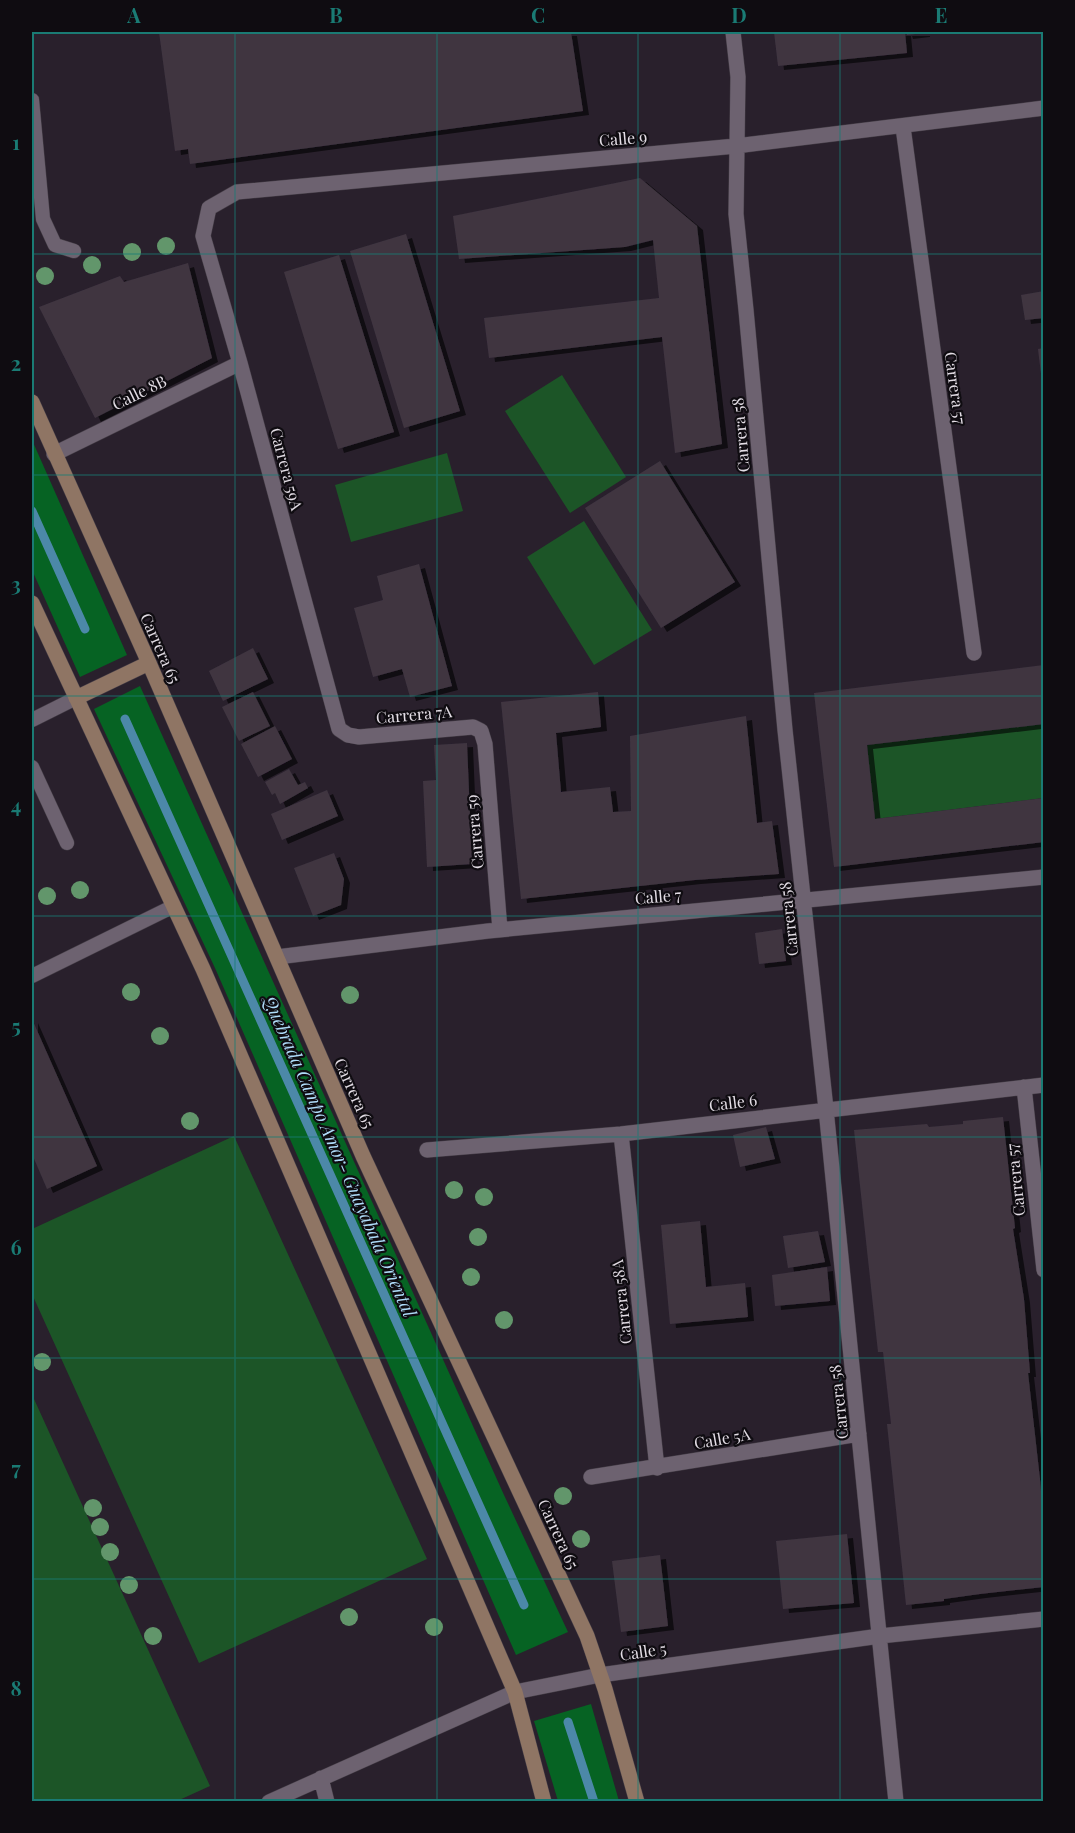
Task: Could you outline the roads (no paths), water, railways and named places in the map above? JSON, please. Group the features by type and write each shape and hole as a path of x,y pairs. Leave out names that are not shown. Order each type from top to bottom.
{"main road":[{"name":"Carrera 65","path":"32,402 149,663 363,1156 587,1636 637,1802"},
{"path":"32,603 208,980 514,1692 544,1802"},
{"path":"76,698 149,663"}],"street":[{"name":"Carrera 58","path":"732,32 738,77 736,214 783,718 826,1110 896,1802"},
{"name":"Calle 9","path":"209,208 237,192 736,146 1044,108"},
{"name":"Carrera 57","path":"903,127 974,653"},
{"name":"Carrera 59A","path":"209,208 203,236 240,363 339,729 348,735"},
{"name":"Calle 8B","path":"54,453 240,363"},
{"name":"Carrera 7A","path":"348,735 359,737 473,727 481,731"},
{"name":"Carrera 59","path":"481,731 485,744 500,930"},
{"name":"Calle 7","path":"277,957 500,930 1044,877"},
{"name":"Calle 6","path":"427,1150 621,1134 1044,1085"},
{"name":"Carrera 57","path":"1024,1087 1044,1270"},
{"name":"Carrera 58A","path":"621,1134 657,1467"},
{"name":"Calle 5A","path":"591,1477 859,1434"},
{"name":"Calle 5","path":"270,1802 514,1692 600,1675 880,1636 1044,1619"},
{"path":"321,1778 327,1802"}],"lane":[{"path":"32,100 43,219 55,245 74,251"},
{"path":"32,720 76,698"},
{"path":"32,766 68,843"},
{"path":"32,976 174,906"}],"waterway":[{"name":"Quebrada Campo Amor- Guayabala Oriental","path":"32,511 85,629"},
{"name":"Quebrada Campo Amor- Guayabala Oriental","path":"125,719 524,1605"},
{"name":"Quebrada Campo Amor- Guayabala Oriental","path":"568,1722 594,1802"}]}
